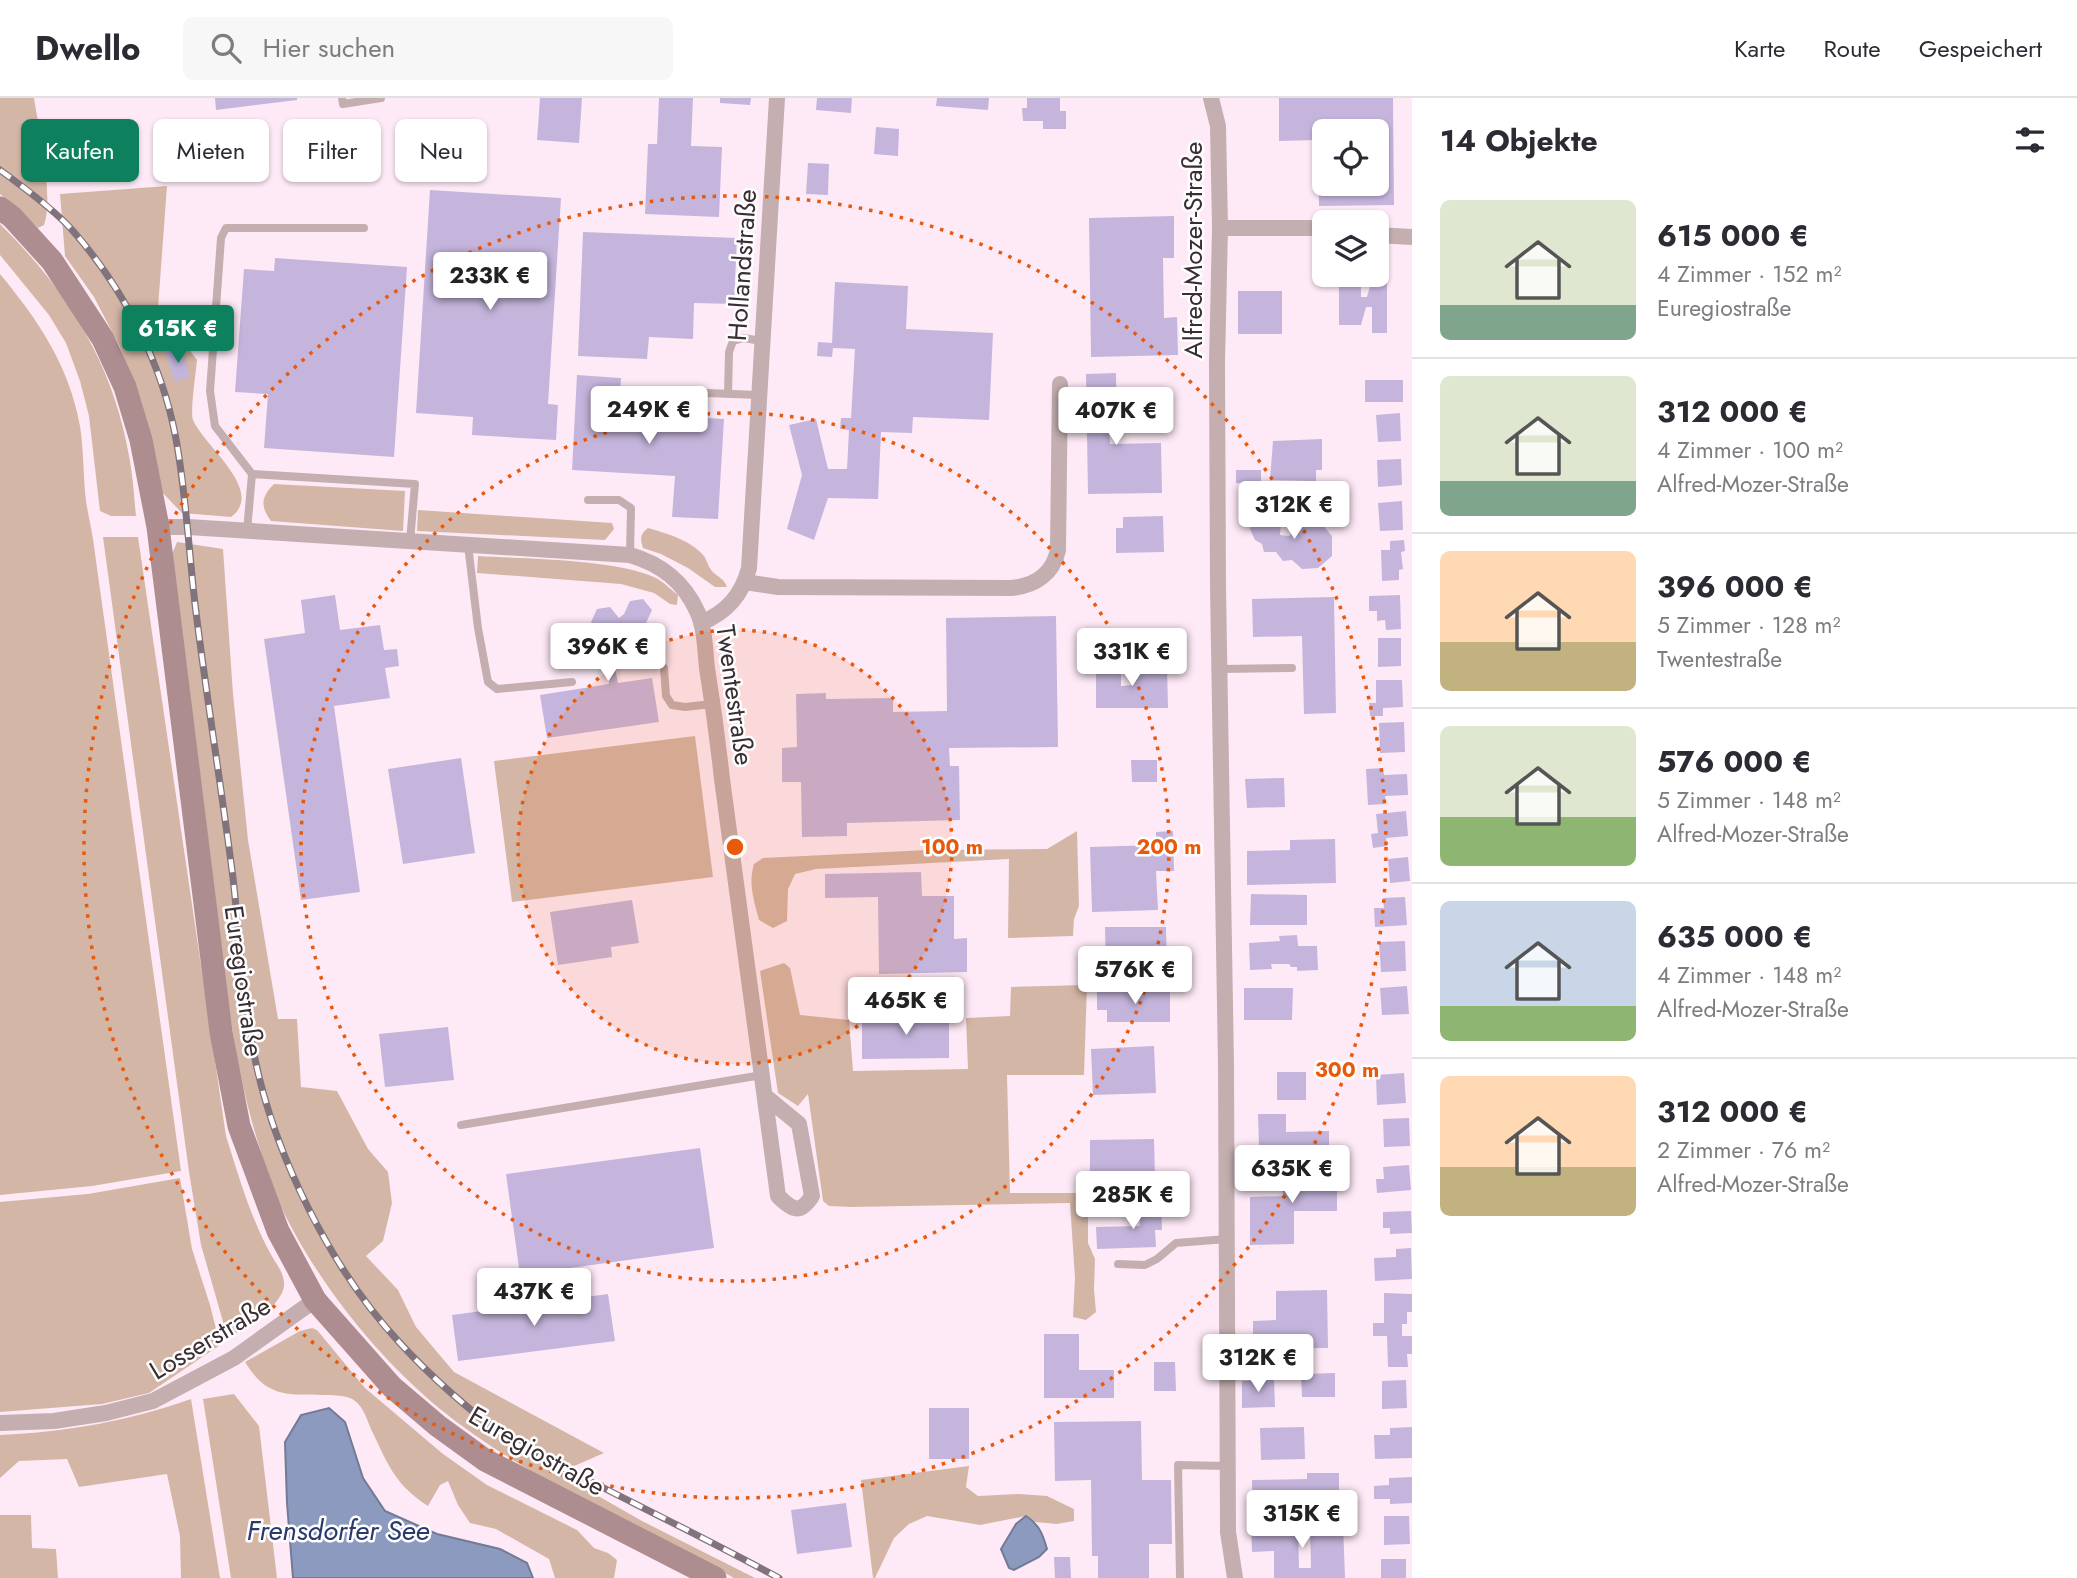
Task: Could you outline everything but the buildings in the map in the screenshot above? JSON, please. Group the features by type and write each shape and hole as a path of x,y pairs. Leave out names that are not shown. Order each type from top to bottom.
{"main road":[{"name":"Euregiostraße","path":"0,208 12,217 52,261 103,340 125,387 135,419 158,527 221,1032 239,1126 278,1231 315,1300 392,1387 438,1426 485,1460 715,1578"}],"street":[{"name":"Hollandstraße","path":"701,623 722,612 740,592 749,568 777,98"},
{"name":"Alfred-Mozer-Straße","path":"1211,98 1218,126 1220,229 1217,360 1228,1532 1235,1578"},
{"path":"1220,229 1312,228"},
{"path":"1389,236 1412,237"},
{"path":"745,582 778,587 1012,588 1035,583 1051,568 1058,550 1060,384"},
{"name":"Twentestraße","path":"158,527 630,555 650,561 666,571 683,587 701,623 778,1196 789,1208 797,1209 806,1205 812,1196 799,1124 765,1097"},
{"name":"Losserstraße","path":"0,1423 54,1421 106,1413 153,1401 234,1358 315,1300"}],"lane":[{"path":"342,98 343,104 382,98"},
{"path":"247,531 252,474 215,426 210,391 221,239 226,228 364,228"},
{"path":"728,394 729,352 733,341 744,338 761,341"},
{"path":"655,391 758,395"},
{"path":"252,474 415,484 410,541"},
{"path":"588,500 619,500 631,508 630,555"},
{"path":"468,545 488,682 497,689 572,682"},
{"path":"664,668 666,696 672,705 685,707 712,704"},
{"path":"1220,669 1292,668"},
{"path":"461,1125 762,1074"},
{"path":"1118,1264 1145,1265 1176,1243 1227,1239"},
{"path":"1180,1578 1178,1465 1228,1466"}],"shaded area":[{"path":"0,98 34,98 38,119 21,119 21,182 46,182 47,213 44,225 38,228 0,194"},
{"path":"167,186 158,308 197,360 192,416 199,431 237,482 241,495 240,506 231,517 182,513 157,487 129,370 94,297 65,256 60,194"},
{"path":"0,224 46,275 66,302 99,359 122,422 136,516 111,516 100,511 89,416 80,381 66,343 49,315 0,255"},
{"path":"0,274 39,326 60,363 80,426 86,501 181,1171 92,1186 0,1195"},
{"path":"274,484 405,491 403,531 271,521 265,511 264,497"},
{"path":"418,510 612,523 614,529 605,540 417,531"},
{"path":"648,528 693,546 727,587 715,587 688,568 643,548 641,537"},
{"path":"103,537 138,537 226,1136 252,1214 284,1279 282,1293 272,1307 228,1339 201,1245 189,1172"},
{"path":"177,542 223,549 233,694 248,840 278,1019 297,1019 301,1087 337,1091 368,1149 388,1172 392,1203 383,1241 366,1256 398,1290 416,1327 454,1372 604,1453 558,1473 642,1521 755,1578 734,1578 546,1480 474,1435 414,1386 365,1335 303,1247 266,1172 245,1094 234,1039 167,566"},
{"path":"478,556 594,563 639,572 659,580 678,595 677,605 670,604 654,593 621,584 477,573"},
{"path":"695,736 713,877 512,902 494,761"},
{"path":"1077,831 1079,906 1074,919 1073,936 1008,938 1009,859 816,869 795,874 788,889 787,921 773,928 759,920 752,871 754,864 763,858 928,850 1047,849"},
{"path":"784,963 790,968 800,1015 849,1020 853,1071 968,1069 966,1018 1010,1016 1011,987 1087,985 1084,1075 1007,1075 1010,1193 1088,1193 1092,1196 1088,1215 1088,1243 1095,1259 1096,1312 1086,1320 1073,1317 1075,1278 1070,1203 850,1207 829,1206 823,1201 808,1094 798,1106 778,1093 760,971"},
{"path":"180,1178 192,1249 220,1345 149,1393 102,1404 0,1412 0,1202 88,1194"},
{"path":"312,1328 317,1330 365,1388 443,1454 487,1485 577,1530 594,1548 617,1560 614,1578 555,1578 549,1559 496,1529 470,1523 458,1505 448,1481 440,1485 428,1506 407,1490 393,1472 363,1411 355,1401 343,1396 291,1394 271,1389 262,1383 245,1362 300,1331"},
{"path":"234,1394 259,1426 277,1578 231,1578 203,1399"},
{"path":"191,1399 220,1578 181,1578 180,1536 167,1474 79,1487 67,1459 19,1461 0,1478 0,1435 97,1424"},
{"path":"969,1466 966,1487 978,1496 1047,1496 1074,1509 1074,1521 1057,1524 1035,1522 1026,1516 980,1525 927,1516 909,1524 894,1538 873,1578 861,1480"},
{"path":"0,1515 31,1515 32,1548 56,1549 58,1578 0,1578"}],"water":[{"name":"Frensdorfer See","path":"329,1408 345,1422 363,1478 385,1511 437,1534 500,1549 527,1563 533,1578 293,1578 285,1442 301,1415"},
{"path":"1026,1516 1040,1530 1047,1549 1039,1557 1014,1570 1009,1568 1001,1549 1016,1524"}],"railway":[{"path":"0,170 58,215 109,277 151,355 170,411 180,462 197,620 255,1059 276,1134 309,1210 351,1281 374,1313 438,1381 495,1429 537,1456 779,1578"}]}
